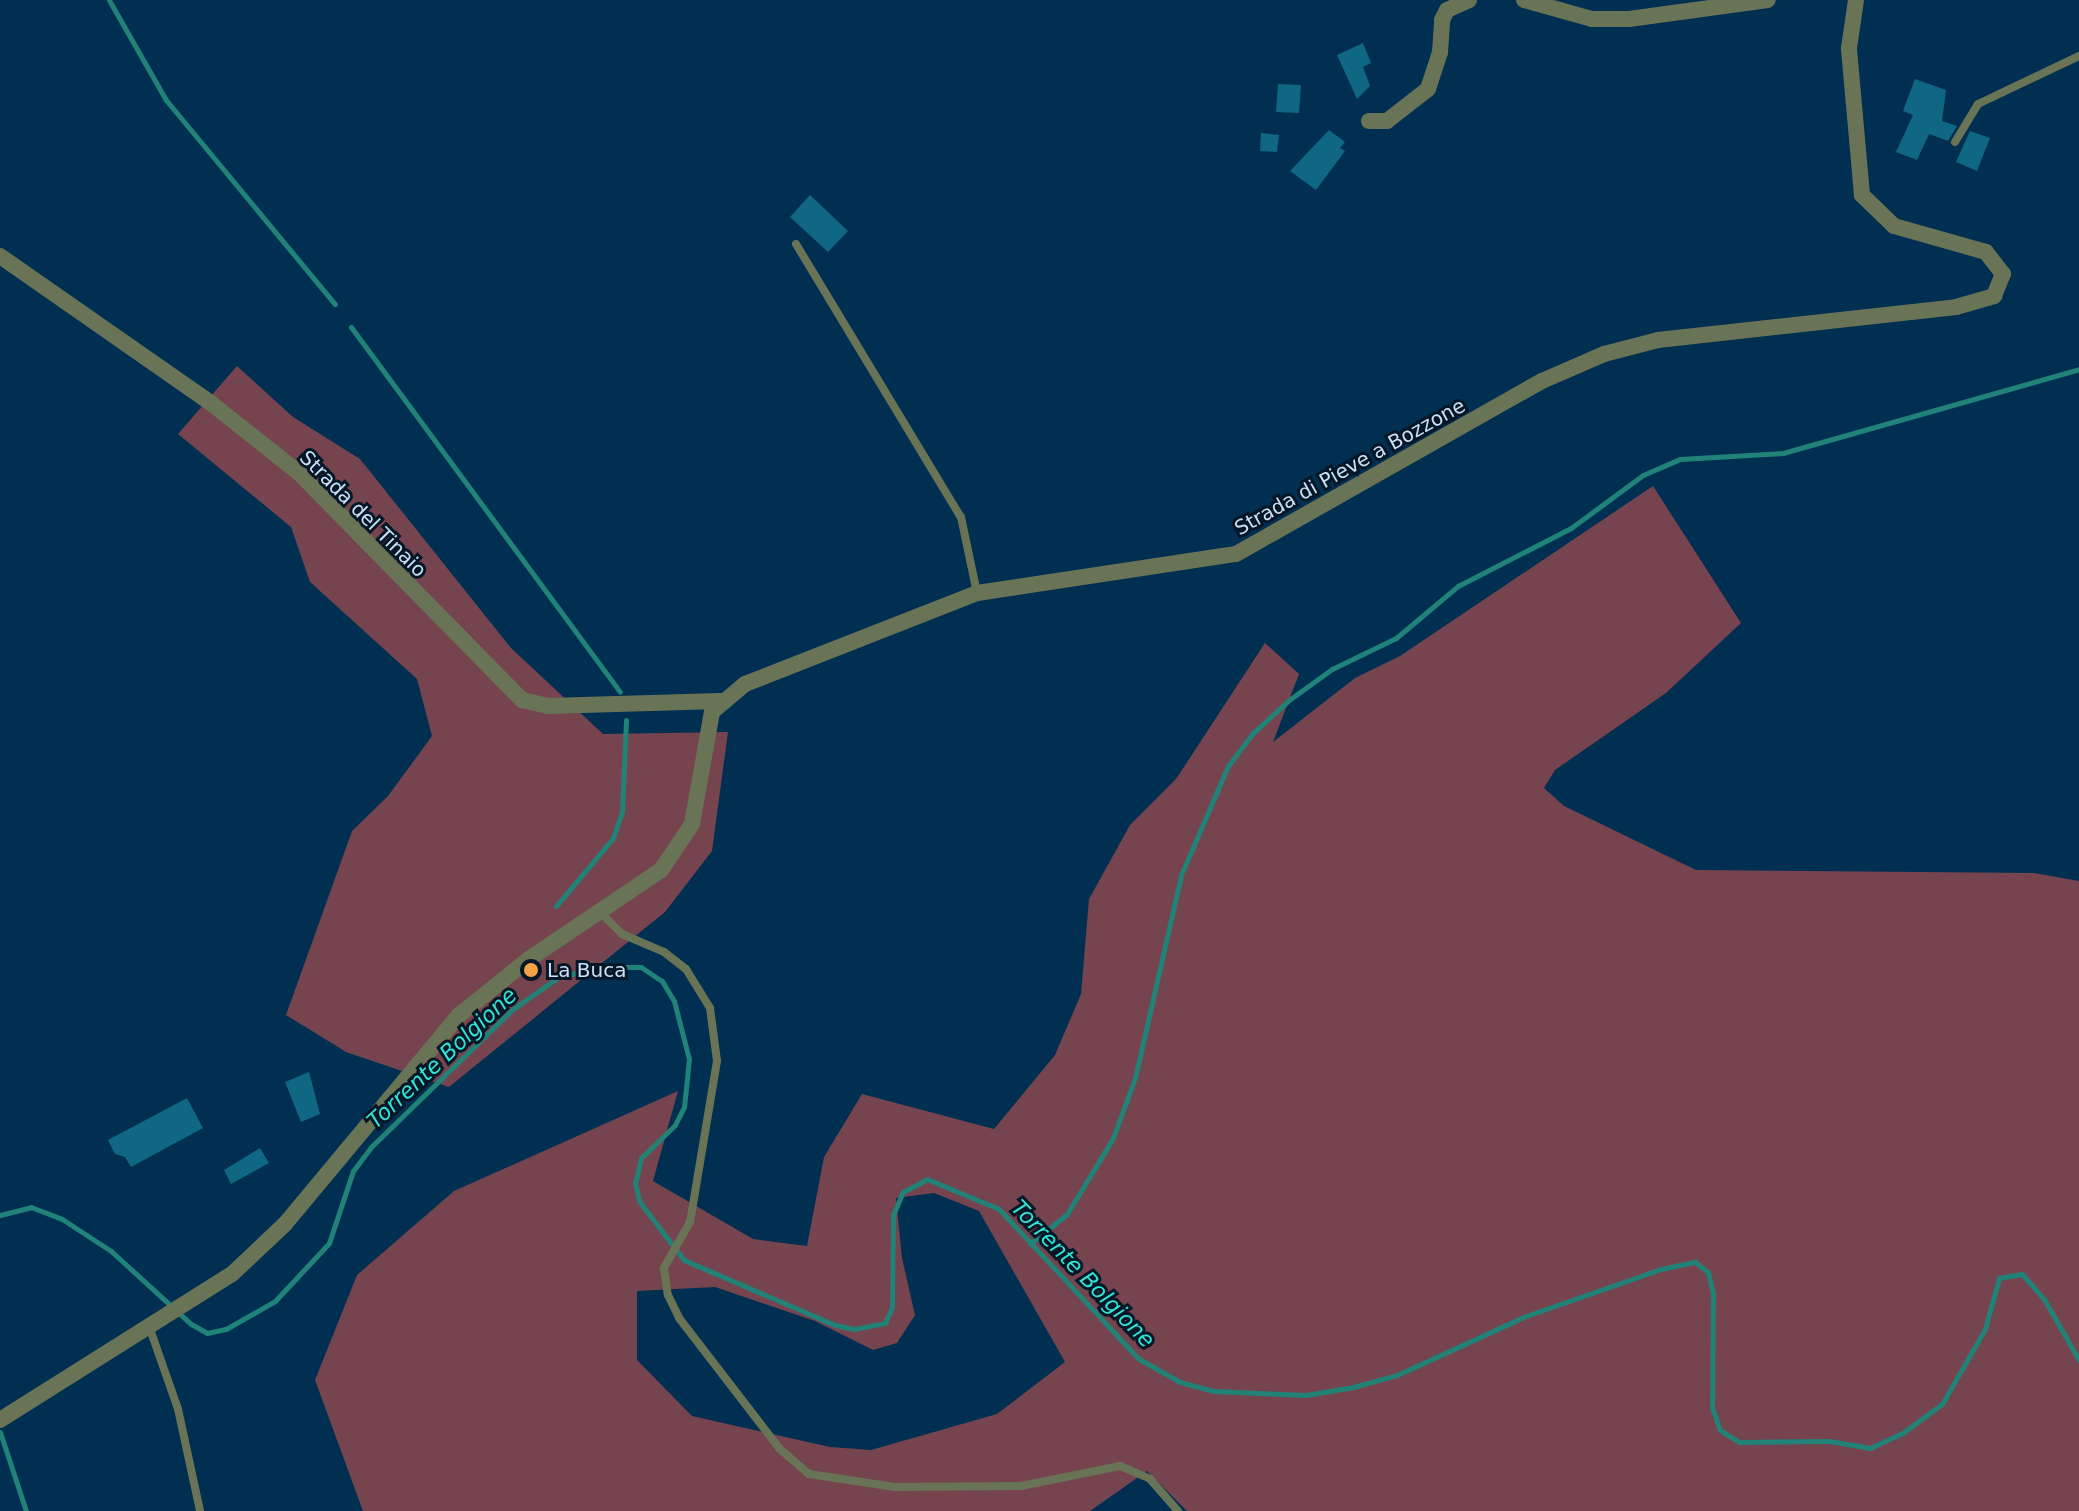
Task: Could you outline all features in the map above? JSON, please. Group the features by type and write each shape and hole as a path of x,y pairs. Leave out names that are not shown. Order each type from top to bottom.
{"street":[{"path":"1369,121 1387,121 1428,89 1436,73 1442,20 1447,10 1469,0"},
{"path":"1524,0 1592,19 1629,19 1768,0"},
{"name":"Strada di Pieve a Bozzone","path":"720,701 745,684 854,637 977,593 1236,554 1542,381 1604,354 1658,340 1956,307 1991,298 2002,285 2003,274 1986,252 1894,226 1862,195 1854,153 1849,48 1856,0"},
{"name":"Strada del Tinaio","path":"3,264 212,404 299,473 522,700 548,706 720,701"},
{"path":"0,1420 192,1303 278,1231 458,1016 529,959 654,876 684,841 695,811 707,725 720,701"}],"lane":[{"path":"1955,142 1978,104 2079,56"},
{"path":"796,244 961,517 977,593"},
{"path":"601,913 622,934 664,952 686,969 710,1008 717,1061 690,1222 669,1254 664,1268 668,1295 679,1318 780,1449 809,1474 895,1487 1021,1486 1120,1466 1150,1479 1178,1511"},
{"path":"150,1329 178,1409 200,1511"}],"shaded area":[{"path":"237,366 293,417 360,459 511,648 603,734 728,732 712,851 665,912 449,1087 346,1052 286,1015 352,831 388,796 432,736 417,679 310,582 291,527 178,434"},
{"path":"1653,486 1741,623 1666,693 1555,770 1544,788 1564,806 1696,870 2034,873 2079,881 2079,1511 1187,1511 1147,1471 1090,1511 363,1511 315,1380 357,1275 454,1191 678,1091 653,1181 753,1239 807,1246 824,1157 862,1094 994,1129 1055,1055 1081,994 1089,899 1130,825 1176,779 1265,643 1299,674 1273,742 1355,678 1400,656","holes":["934,1193 979,1211 1065,1362 997,1414 871,1450 830,1447 692,1416 637,1360 637,1291 715,1287 815,1321 873,1350 897,1343 915,1315 902,1258 896,1198"]}],"building":[{"path":"1363,43 1371,63 1363,67 1370,86 1357,99 1337,55"},
{"path":"1915,79 1946,90 1942,121 1957,126 1948,141 1929,134 1917,160 1896,152 1913,115 1903,111"},
{"path":"1278,84 1301,85 1299,113 1276,112"},
{"path":"1329,130 1345,142 1340,148 1345,151 1316,190 1290,171"},
{"path":"1970,131 1990,138 1977,171 1956,162"},
{"path":"1261,133 1279,135 1277,152 1260,151"},
{"path":"810,195 848,231 828,252 790,217"},
{"path":"309,1072 320,1114 301,1122 285,1082"},
{"path":"187,1098 203,1128 131,1167 125,1157 115,1154 108,1140"},
{"path":"260,1148 269,1163 231,1184 224,1170"}],"waterway":[{"path":"109,0 166,100 335,304"},
{"path":"351,327 620,692"},
{"path":"1030,1244 1067,1214 1113,1138 1135,1078 1181,875 1228,766 1252,734 1289,700 1332,669 1396,638 1458,586 1571,528 1643,475 1680,459 1783,453 2079,369"},
{"path":"556,906 613,838 622,812 626,720"},
{"name":"Torrente Bolgione","path":"0,1215 31,1207 62,1219 111,1251 191,1324 207,1333 226,1329 275,1301 329,1243 353,1171 371,1147 513,1009 560,976 609,967 641,967 662,981 674,1001 689,1059 684,1107 675,1125 641,1158 635,1183 639,1201 684,1260 835,1325 854,1329 885,1323 892,1307 893,1215 903,1192 927,1179 999,1209 1139,1359 1180,1382 1214,1391 1306,1395 1353,1387 1397,1375 1526,1316 1661,1269 1695,1262 1708,1272 1713,1294 1712,1407 1720,1430 1739,1442 1829,1441 1870,1448 1904,1432 1942,1404 1985,1329 1999,1278 2022,1274 2044,1299 2079,1360"},
{"path":"0,1432 26,1511"}],"place":[{"name":"La Buca","path":"531,970"}]}
